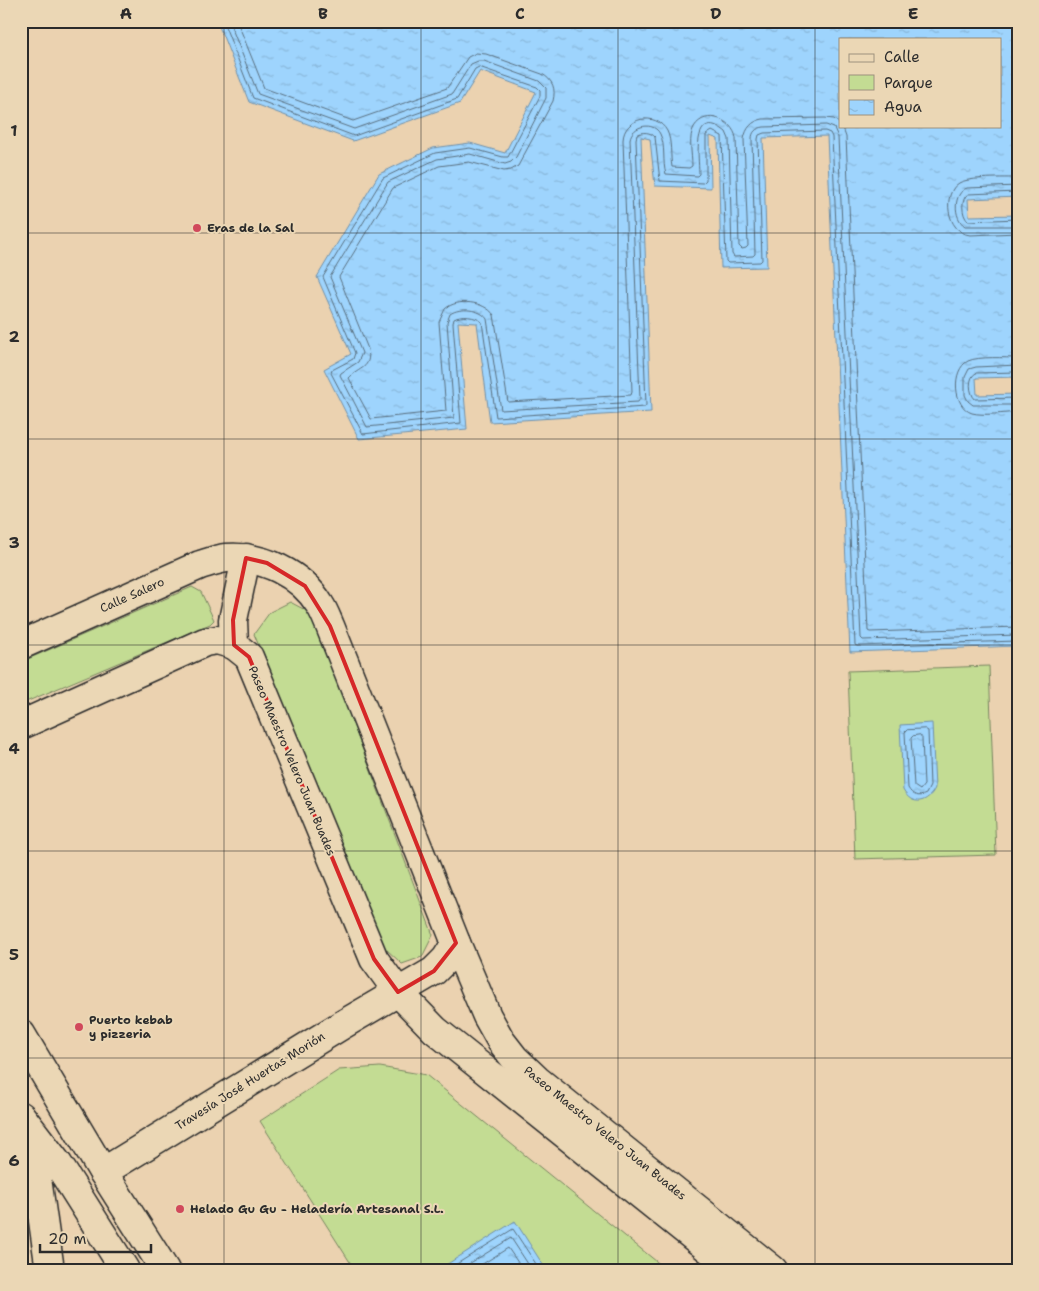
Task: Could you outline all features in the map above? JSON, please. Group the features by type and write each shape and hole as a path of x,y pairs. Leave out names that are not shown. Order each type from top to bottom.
{"street":[{"name":"Calle Salero","path":"21,645 200,565 226,558 246,558"},
{"path":"21,725 204,642 217,640 234,645 233,620 246,558"},
{"name":"Paseo Maestro Velero Juan Buades","path":"246,558 267,563 284,571 305,586 319,604 330,626 456,943 487,1016 501,1041 515,1059 537,1080 773,1270"},
{"name":"Paseo Maestro Velero Juan Buades","path":"234,645 249,657 374,959 398,992 435,1030 735,1270"},
{"path":"398,992 434,971 446,959 456,943"},
{"name":"Travesía José Huertas Morión","path":"103,1172 398,992"},
{"path":"21,1034 103,1172 165,1270"},
{"path":"21,1072 103,1172"},
{"path":"25,1120 50,1270"},
{"path":"25,1120 58,1164 125,1270"}],"highlighted area":[{"path":"246,558 267,563 305,586 330,626 456,943 434,971 398,992 374,959 249,657 234,645 233,620"}],"green space":[{"path":"192,587 201,592 214,620 210,624 21,704 21,662"},
{"path":"290,602 311,613 433,935 422,957 402,964 385,948 254,634 270,612"},
{"path":"989,666 996,855 855,859 848,671"},
{"path":"380,1067 426,1075 667,1270 355,1270 260,1121 339,1070"}],"water":[{"path":"217,21 1018,21 1018,197 968,199 969,216 1018,215 1018,377 976,378 977,395 1018,394 1018,646 850,652 827,136 763,138 767,267 721,268 718,139 710,136 711,188 655,186 650,139 641,137 651,412 490,422 477,323 458,322 467,429 359,439 324,369 351,354 317,277 379,174 433,148 470,143 505,153 536,92 480,71 460,103 353,141 249,102"},
{"path":"932,723 935,788 924,800 915,801 903,790 900,725"},
{"path":"515,1221 545,1268 543,1270 438,1270"}],"place":[{"name":"Eras de la Sal","path":"197,228"},
{"name":"Puerto kebab y pizzeria","path":"79,1027"},
{"name":"Helado Gu Gu - Heladería Artesanal S.L.","path":"180,1209"}]}
